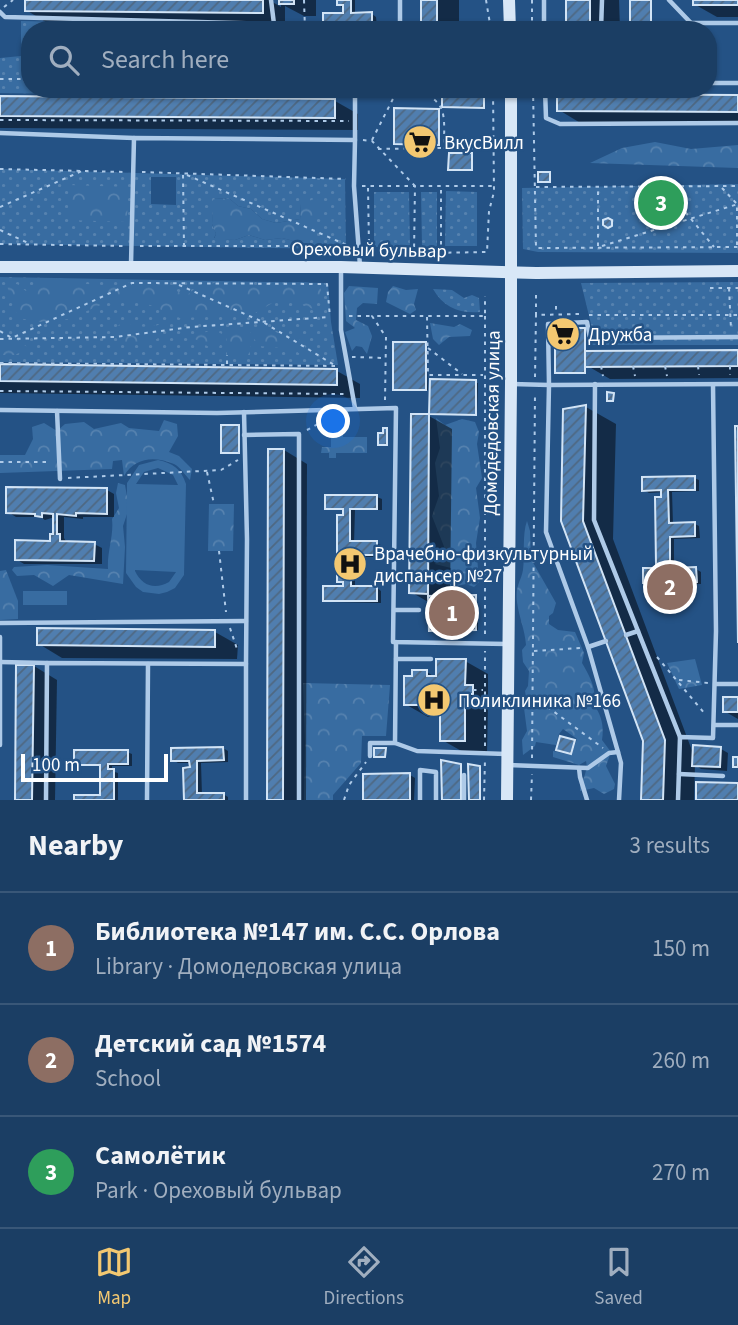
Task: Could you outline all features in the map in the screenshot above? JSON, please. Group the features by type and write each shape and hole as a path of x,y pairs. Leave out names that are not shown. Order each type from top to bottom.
{"main road":[{"path":"509,0 510,21"},
{"name":"Домодедовская улица","path":"507,800 511,98"},
{"name":"Ореховый бульвар","path":"0,267 360,267 512,272 738,271"}],"lane":[{"path":"271,0 274,21"},
{"path":"400,0 400,21"},
{"path":"544,0 544,21"},
{"path":"601,21 602,0"},
{"path":"669,0 689,21"},
{"path":"0,11 5,17 159,21"},
{"path":"717,23 738,23"},
{"path":"717,83 738,83"},
{"path":"355,98 354,186 360,267"},
{"path":"545,98 545,118 561,124 738,123"},
{"path":"0,134 355,140"},
{"path":"130,267 134,138"},
{"path":"341,267 341,316 355,408"},
{"path":"619,800 621,763 588,648 546,532 548,324 587,322 590,338 735,337"},
{"path":"511,384 738,384"},
{"path":"595,384 594,520 680,737 678,800"},
{"path":"680,737 713,738 713,385"},
{"path":"0,410 141,414 396,408 393,642 396,642 395,743"},
{"path":"57,411 60,478"},
{"path":"244,412 246,800"},
{"path":"244,436 299,434 299,800"},
{"path":"394,610 419,610"},
{"path":"0,623 246,621"},
{"path":"626,635 638,631"},
{"path":"0,638 0,745"},
{"path":"396,642 507,644"},
{"path":"588,648 606,642"},
{"path":"396,659 431,660"},
{"path":"0,662 244,664"},
{"path":"46,800 47,663"},
{"path":"147,800 148,664"},
{"path":"715,684 738,684"},
{"path":"714,725 738,725"},
{"path":"370,756 370,743 395,743 417,751 485,753 532,765 588,768 609,753 618,752"},
{"path":"579,768 587,800"},
{"path":"420,800 420,770 436,772 436,800"},
{"path":"679,774 723,776"},
{"path":"464,775 464,800"}],"path":[{"path":"0,11 13,0"},
{"path":"304,0 305,21"},
{"path":"486,0 490,21"},
{"path":"532,0 532,21"},
{"path":"0,79 21,79"},
{"path":"372,141 394,98"},
{"path":"433,98 444,112 444,148"},
{"path":"368,186 371,254 487,252 494,186 493,98"},
{"path":"533,98 536,248 738,247 738,204 720,186"},
{"path":"0,120 355,121"},
{"path":"355,140 372,141"},
{"path":"372,141 415,186 414,254"},
{"path":"377,149 494,149"},
{"path":"0,169 354,179"},
{"path":"0,207 83,170"},
{"path":"183,174 350,246"},
{"path":"183,174 184,246"},
{"path":"354,186 494,186"},
{"path":"664,186 715,247"},
{"path":"535,187 738,186"},
{"path":"598,187 598,247"},
{"path":"441,190 441,254"},
{"path":"598,247 738,204"},
{"path":"0,230 30,244"},
{"path":"0,244 369,247"},
{"path":"0,339 115,337 330,317 327,284 132,283 12,338"},
{"path":"177,283 263,322 337,366"},
{"path":"710,288 738,288"},
{"path":"729,288 730,315 735,337"},
{"path":"531,800 536,295"},
{"path":"484,800 485,296"},
{"path":"556,306 556,314"},
{"path":"536,315 738,315"},
{"path":"341,316 485,316"},
{"path":"372,316 386,337 385,408"},
{"path":"426,316 428,375 484,375"},
{"path":"250,323 250,328"},
{"path":"0,331 12,338"},
{"path":"427,347 463,375"},
{"path":"227,355 227,365"},
{"path":"346,356 386,358"},
{"path":"0,363 348,366"},
{"path":"601,366 604,384"},
{"path":"634,366 636,384"},
{"path":"666,366 668,384"},
{"path":"698,366 699,384"},
{"path":"730,366 731,384"},
{"path":"0,391 344,395 345,386"},
{"path":"299,434 348,409"},
{"path":"60,478 220,470 245,456"},
{"path":"0,462 58,462"},
{"path":"207,471 214,504"},
{"path":"219,551 228,621 244,664"},
{"path":"642,641 678,679 714,725"},
{"path":"533,652 588,648"},
{"path":"678,679 715,684"},
{"path":"473,690 485,690"},
{"path":"533,696 609,753"},
{"path":"345,800 349,785 370,756"}],"green space":[{"path":"21,56 21,93 0,93 0,58"},
{"path":"655,142 691,149 738,145 738,168 590,163 622,148"},
{"path":"0,169 345,179 346,249 0,244","holes":["151,177 176,177 176,205 151,204","214,198 230,199 238,206 251,209 262,219 276,223 300,219 301,204 306,240 265,240 249,235 235,240 214,238"]},
{"path":"738,184 738,253 538,252 523,249 522,188"},
{"path":"69,185 128,187 127,222 68,220"},
{"path":"446,191 477,192 477,246 445,246"},
{"path":"374,192 409,192 410,247 374,247"},
{"path":"421,192 437,192 437,247 422,247"},
{"path":"213,198 230,199 238,206 251,209 262,219 276,223 300,219 301,204 314,199 323,201 324,208 314,219 315,225 306,240 265,240 249,235 235,240 214,239 216,234 212,224"},
{"path":"0,277 328,283 338,365 0,362"},
{"path":"60,278 87,284 117,286 133,281 157,281 186,296 198,286 220,282 257,285 305,282 321,285 321,296 313,309 297,302 274,302 247,318 180,318 150,305 114,299 69,319 41,322 18,318 7,286 17,284 31,295 44,282"},
{"path":"738,282 738,345 591,345 592,328 581,283"},
{"path":"349,286 378,288 377,304 363,303 357,308 356,320 368,326 372,336 367,354 362,347 356,346 352,351 345,332 355,328 346,321 344,293"},
{"path":"393,286 406,290 418,289 414,304 416,310 410,314 386,302 388,292"},
{"path":"433,289 452,290 464,298 472,295 479,298 480,312 453,308"},
{"path":"124,321 146,327 169,322 157,339 122,345 115,328"},
{"path":"430,323 454,327 460,324 472,330 470,336 449,337 439,345 433,339"},
{"path":"0,328 30,349 14,355 0,355"},
{"path":"226,328 250,328 250,355 227,355"},
{"path":"268,328 282,335 300,334 299,341 308,350 321,356 309,359 292,349 259,346 252,336 254,332"},
{"path":"215,330 225,336 219,347 209,347 195,339 197,334"},
{"path":"436,418 445,425 462,419 475,422 479,432 477,444 482,478 476,488 480,518 476,543 479,582 474,587 466,584 447,588 452,577 451,568 435,564 445,549 432,516 439,496 435,463 440,448"},
{"path":"164,420 177,424 178,436 169,452 179,456 192,469 190,480 174,464 153,459 134,465 124,476 122,460 113,461 112,469 0,473 0,455 25,455 33,439 32,427 44,423 57,431 65,424 84,422 94,429 121,423 129,428 159,431"},
{"path":"331,426 343,426 343,437 367,437 367,453 336,453 336,458 329,458 329,453 321,453 322,447 331,447"},
{"path":"158,460 168,463 182,474 186,484 184,575 175,588 159,594 143,592 126,573 127,483 139,465","holes":["158,468 173,475 178,485 136,484 144,472","135,570 176,572 169,582 154,586 141,580"]},
{"path":"118,483 125,485 129,508 123,526 123,584 69,575 53,586 34,575 17,576 12,570 14,567 47,565 108,569 112,519 119,508 116,493"},
{"path":"209,504 234,504 233,551 208,551"},
{"path":"527,521 531,559 556,603 549,616 549,624 558,630 575,632 584,653 582,663 594,688 594,705 602,722 602,740 611,752 606,766 615,784 614,789 604,794 594,788 580,791 586,761 579,765 553,757 553,751 571,755 577,739 563,729 556,745 536,742 535,746 523,755 522,740 527,731 525,691 529,671 523,662 522,650 526,645 518,608 517,588 523,570"},
{"path":"6,570 18,601 18,619 0,620 0,571"},
{"path":"23,591 67,591 67,605 23,605"},
{"path":"695,659 702,685 679,689 667,663"},
{"path":"303,683 390,685 386,736 362,736 361,763 333,795 333,800 304,800"}],"building":[{"path":"25,0 263,0 263,13 25,11"},
{"path":"279,0 294,0 294,4 279,4"},
{"path":"337,0 351,0 351,13 372,12 372,21 323,21 323,13 343,13 343,5 337,5"},
{"path":"421,0 437,0 437,21 421,21"},
{"path":"566,0 590,0 590,21 566,21"},
{"path":"630,0 651,0 651,21 630,21"},
{"path":"693,0 738,0 738,5 693,5"},
{"path":"717,95 738,95 738,112 557,111 557,98 717,98"},
{"path":"0,96 335,99 335,118 0,116"},
{"path":"442,98 484,98 484,108 442,107"},
{"path":"394,108 439,109 439,145 394,144"},
{"path":"449,153 472,153 472,170 448,170"},
{"path":"538,172 550,172 550,182 538,182"},
{"path":"603,220 612,220 612,226 608,228 603,225"},
{"path":"555,328 585,328 585,373 555,373"},
{"path":"393,342 426,342 426,390 393,390"},
{"path":"738,350 738,366 585,367 585,351"},
{"path":"0,364 337,369 337,385 0,381"},
{"path":"430,379 476,380 476,415 429,414"},
{"path":"607,392 614,393 613,401 607,401"},
{"path":"586,405 583,521 665,740 663,800 641,800 643,741 561,521 563,409"},
{"path":"411,414 429,414 428,594 409,593"},
{"path":"221,425 239,425 239,453 221,453"},
{"path":"735,426 738,426 738,643"},
{"path":"383,428 387,428 387,445 378,445 378,433 383,433"},
{"path":"268,449 284,449 283,800 267,800"},
{"path":"695,476 695,490 668,490 669,523 695,522 695,536 670,537 670,568 696,567 697,582 643,583 643,568 663,568 662,563 656,564 655,497 661,497 661,490 642,491 642,477"},
{"path":"6,487 107,488 107,514 57,514 57,534 60,534 60,541 95,542 94,561 15,560 15,540 50,541 50,534 53,534 53,514 42,513 42,517 35,514 6,513"},
{"path":"325,495 377,495 377,509 350,509 350,541 377,541 377,555 351,555 351,586 377,586 377,601 323,601 323,586 343,586 343,582 337,582 337,515 343,515 343,509 325,509"},
{"path":"476,595 476,630 429,631 428,596"},
{"path":"37,628 215,630 215,647 37,645"},
{"name":"Поликлиника №166","path":"436,659 466,659 465,685 473,685 473,694 465,694 465,741 440,741 440,705 404,705 404,676 412,676 412,670 427,670 427,676 436,676"},
{"path":"16,665 34,665 32,800 15,800"},
{"path":"723,697 738,697 738,712 723,712"},
{"path":"560,736 575,740 571,754 556,750"},
{"path":"693,745 721,747 720,767 692,766"},
{"path":"223,747 224,760 197,761 197,793 224,793 224,800 184,800 183,768 190,767 189,761 171,761 171,748"},
{"path":"374,748 386,748 385,757 374,757"},
{"path":"74,750 128,750 128,764 108,764 108,769 114,769 114,800 74,800 74,795 100,795 100,765 74,765"},
{"path":"733,757 738,757 738,767 733,767"},
{"path":"441,760 461,764 461,800 442,800"},
{"path":"468,764 480,766 480,800 469,800"},
{"path":"410,773 410,800 363,800 363,774"},
{"path":"696,782 738,783 738,800 696,800"}],"place":[{"name":"ВкусВилл","path":"420,142"},
{"name":"Самолётик","path":"661,203"},
{"name":"Дружба","path":"563,334"},
{"name":"Врачебно-физкультурный диспансер №27","path":"350,564"},
{"name":"Детский сад №1574","path":"670,587"},
{"name":"Библиотека №147 им. С.С. Орлова","path":"452,613"},
{"name":"Поликлиника №166","path":"434,700"}]}
